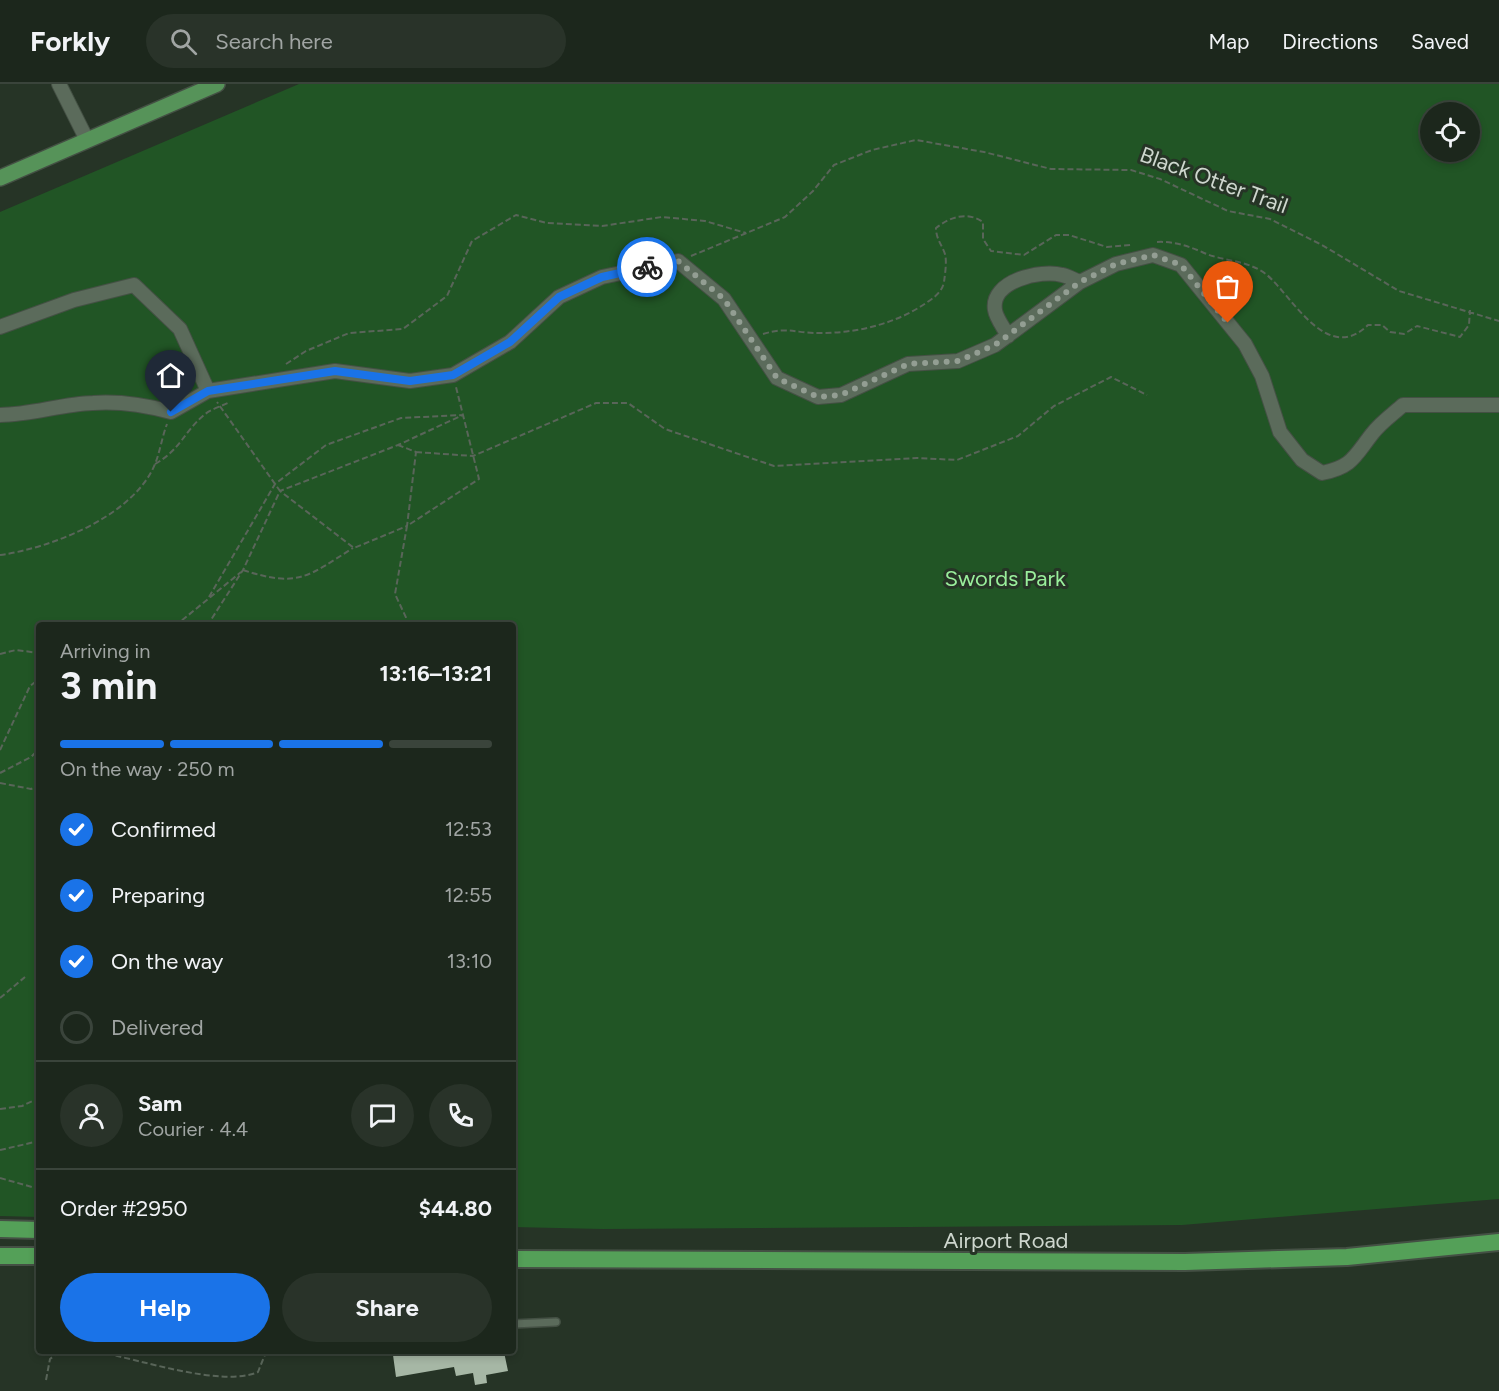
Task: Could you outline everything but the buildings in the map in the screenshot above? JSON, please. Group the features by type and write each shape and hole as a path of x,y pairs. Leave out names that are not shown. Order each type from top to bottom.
{"highway":[{"path":"0,1229 36,1230"},
{"name":"Airport Road","path":"516,1259 1185,1262 1347,1257 1499,1242"},
{"path":"0,1256 36,1256"}],"main road":[{"path":"0,178 217,84"}],"street":[{"path":"59,84 87,140"},
{"path":"0,415 25,415 92,403 140,404 171,412 208,391 335,371 410,381 453,375 510,342 559,297 602,277 678,261 724,299 777,378 818,397 841,395 908,364 958,361 995,345 1080,282 1116,264 1153,255 1181,265 1245,344 1262,376 1280,432 1302,460 1322,472 1342,469 1356,457 1373,433 1403,405 1499,405"},
{"path":"1008,336 994,310 997,296 1008,284 1039,274 1061,274 1080,282"},
{"path":"0,327 74,300 134,285 180,329 208,391"}],"lane":[{"path":"516,1324 556,1322"}],"path":[{"name":"Black Otter Trail","path":"678,261 785,217 813,191 834,165 872,150 916,140 984,152 1051,169 1131,170 1160,179 1228,211 1270,219 1322,245 1399,291 1499,321"},
{"path":"282,379 281,368 306,351 349,333 403,328 447,296 472,241 516,215 547,223 602,226 662,217 705,221 746,233"},
{"path":"243,570 271,579 306,578 354,548 407,526 479,479 453,375"},
{"path":"398,445 416,452 473,456 596,403 628,403 665,429 774,466 917,458 957,460 1018,436 1054,406 1111,377 1147,395"},
{"path":"208,391 280,490 354,548"},
{"path":"155,464 173,454 188,432 206,413 233,400"},
{"path":"0,555 27,551 56,541 113,513 137,491 155,464 158,448 171,412"},
{"path":"210,622 243,570 280,490 398,445 463,415"},
{"path":"209,597 275,484 326,445 401,418 463,415"},
{"path":"408,622 395,594 407,526 416,452"},
{"path":"180,622 243,570"},
{"path":"0,654 16,650 36,653"},
{"path":"0,750 30,686 36,681"},
{"path":"0,773 36,752"},
{"path":"0,783 32,789 36,787"},
{"path":"0,998 26,977"},
{"path":"0,1109 22,1106 36,1099"},
{"path":"0,1150 36,1142"},
{"path":"0,1178 36,1189"},
{"path":"46,1380 50,1359 56,1354"},
{"path":"107,1354 216,1377 247,1377 258,1372 265,1354"}],"green space":[{"name":"Swords Park","path":"299,84 1499,84 1499,1199 1182,1225 603,1229 516,1227 516,622 36,622 36,1217 0,1216 0,212"}],"way so far":[{"path":"647,267 678,261 724,299 777,378 818,397 841,395 908,364 958,361 995,345 1080,282 1116,264 1153,255 1181,265 1228,323"}],"route":[{"path":"171,412 208,391 335,371 410,381 453,375 510,342 559,297 602,277 647,267"}]}
